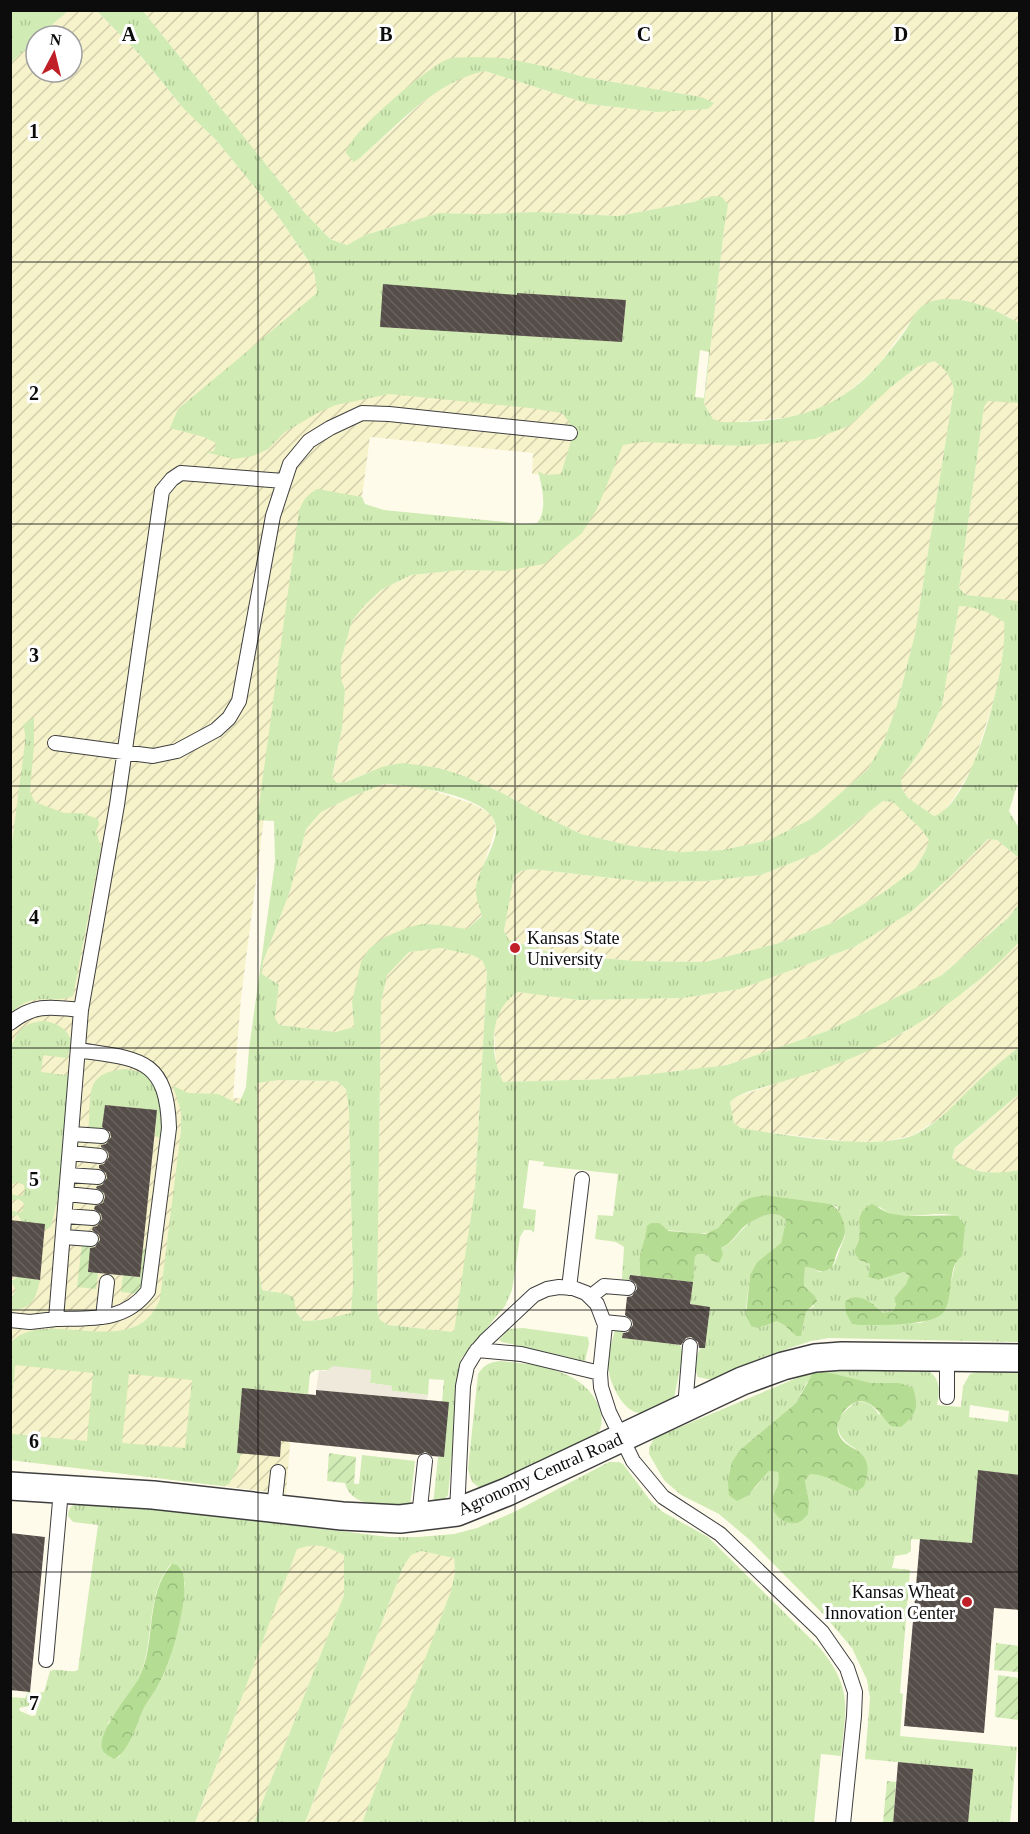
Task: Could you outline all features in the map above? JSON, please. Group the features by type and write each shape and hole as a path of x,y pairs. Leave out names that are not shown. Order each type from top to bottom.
{"street":[{"name":"Agronomy Central Road","path":"10,1486 153,1495 388,1518 419,1517 457,1512 507,1492 742,1381 783,1366 815,1358 842,1356 1020,1358"}],"lane":[{"path":"55,743 153,756 177,751 216,730 230,718 239,701 273,516 284,481 290,464 309,441 330,428 362,413 570,433"},
{"path":"56,1319 81,1010 124,752 162,491 172,479 182,472 284,481"},
{"path":"10,1023 23,1013 44,1007 81,1010"},
{"path":"10,1320 30,1322 103,1317 127,1311 140,1302 148,1291 156,1181 168,1105 163,1084 139,1061 78,1050"},
{"path":"72,1134 102,1136"},
{"path":"70,1153 99,1156"},
{"path":"68,1175 98,1177"},
{"path":"569,1288 582,1179"},
{"path":"67,1194 96,1197"},
{"path":"65,1216 93,1218"},
{"path":"64,1237 91,1239"},
{"path":"103,1317 107,1282"},
{"path":"590,1297 604,1286 628,1288"},
{"path":"457,1512 463,1386 467,1366 477,1350 534,1295 547,1289 560,1287 586,1293 597,1304 605,1325 600,1373 609,1412 633,1461 663,1497 720,1534 822,1632 847,1668 855,1692 843,1824"},
{"path":"603,1322 624,1324"},
{"path":"685,1408 690,1347"},
{"path":"477,1350 521,1354 600,1373"},
{"path":"947,1357 947,1397"},
{"path":"419,1517 425,1461"},
{"path":"274,1508 278,1472"},
{"path":"46,1660 61,1490"}],"shaded area":[{"path":"68,11 97,11 141,56 184,109 216,140 276,213 308,260 315,276 623,225 681,443 743,446 890,388 917,367 934,361 950,376 954,389 915,634 897,705 884,741 868,769 811,819 769,840 723,850 679,852 632,846 581,834 502,793 439,768 422,767 369,772 346,782 337,783 332,778 339,744 345,690 341,679 341,660 352,621 364,606 381,590 411,575 462,570 505,571 606,484 618,455 564,476 532,474 533,453 370,437 362,497 313,492 304,505 241,998 233,1098 256,1098 257,1083 279,1080 337,1081 346,1089 349,1111 353,1282 351,1314 321,1320 303,1321 273,1291 262,1290 259,1273 257,1148 252,1364 296,1367 286,1494 11,1460 11,63 24,51 24,84 84,84 84,24 53,24"},
{"path":"143,11 1019,11 1019,323 1006,315 920,308 877,367 847,393 822,408 795,417 722,423 713,419 704,404 728,205 712,196 693,202 618,216 539,212 439,213 365,235 347,245 330,239 304,212","holes":["449,59 548,67 584,77 701,97 657,112 589,104 485,71 469,74 432,94 361,157 415,82"]},
{"path":"988,401 1019,403 1018,602 966,595 959,588 984,407"},
{"path":"959,606 974,607 996,616 1004,622 1006,637 996,693 973,766 954,798 941,814 934,816 908,798 902,789 901,778 923,747 942,705"},
{"path":"384,784 425,788 473,804 491,814 496,827 476,888 482,915 467,929 423,924 352,1002 354,1027 337,1032 279,1025 275,1018 279,985 262,974 263,962 290,891 306,829 321,812"},
{"path":"883,801 893,802 929,840 915,869 884,892 832,923 776,944 705,962 635,961 555,954 509,940 504,931 514,876 521,871 532,869 647,882 707,881 761,875 817,853"},
{"path":"988,839 997,840 1019,858 1019,904 1008,918 942,975 827,1031 727,1065 610,1079 503,1082 496,1067 494,1028 500,1010 510,997 518,992 579,1000 683,998 740,989 854,947 911,912"},
{"path":"1019,942 1019,1047 978,1081 943,1116 913,1135 888,1141 854,1142 756,1131 741,1128 734,1123 730,1102 736,1097 847,1060 905,1032 971,987"},
{"path":"441,948 472,955 482,960 487,972 475,1189 455,1332 388,1325 380,1320 377,1310 381,1002 387,975 409,952"},
{"path":"1019,1094 1019,1170 1002,1173 985,1172 964,1167 952,1158 955,1149"},
{"path":"333,1366 371,1370 370,1383 392,1386 392,1391 428,1395 427,1400 316,1390 319,1370 326,1371"},
{"path":"313,1544 344,1555 344,1595 254,1823 195,1824 297,1548"},
{"path":"421,1551 454,1558 455,1572 451,1592 362,1823 305,1824 403,1567 411,1555"}],"green space":[{"path":"11,10 68,10 53,24 24,24 24,51 11,63"},
{"path":"97,11 143,11 304,212 330,239 347,245 365,235 439,213 539,212 618,216 693,202 712,196 722,197 728,205 704,404 713,419 722,422 786,418 830,403 854,388 870,373 899,340 918,310 930,302 956,299 970,302 984,306 1019,323 1019,403 988,401 984,407 959,588 966,595 1019,601 1019,779 1009,811 1019,828 1019,858 997,840 988,839 911,912 854,947 740,989 683,998 579,1000 518,992 508,1000 496,1021 494,1046 498,1071 503,1082 610,1079 727,1065 827,1031 942,975 1008,918 1019,904 1019,942 982,977 939,1010 870,1050 810,1073 747,1092 730,1102 734,1123 741,1128 854,1142 898,1140 914,1135 932,1124 1019,1047 1019,1094 955,1148 952,1158 968,1168 984,1172 1019,1170 1019,1342 829,1338 811,1341 763,1357 712,1380 698,1377 695,1361 701,1348 705,1348 710,1307 690,1304 695,1257 725,1246 749,1223 759,1217 771,1214 781,1216 786,1220 781,1243 757,1262 750,1275 746,1308 751,1325 762,1327 777,1321 796,1336 802,1332 806,1312 814,1306 814,1295 804,1286 805,1267 808,1266 820,1272 834,1265 845,1236 837,1207 831,1204 765,1195 742,1202 730,1217 710,1232 699,1234 668,1230 664,1227 646,1238 639,1264 641,1276 630,1275 629,1280 622,1279 624,1247 616,1242 595,1239 598,1215 613,1216 618,1174 543,1166 544,1162 529,1160 523,1208 536,1210 534,1233 531,1230 524,1230 520,1237 512,1290 505,1306 461,1359 448,1495 442,1503 433,1505 438,1457 444,1457 442,1402 444,1380 429,1379 428,1395 392,1391 392,1386 370,1383 371,1370 315,1370 310,1374 308,1394 243,1388 237,1453 241,1453 238,1467 229,1484 222,1486 11,1460 11,1434 87,1441 93,1373 15,1365 11,1413 11,1342 27,1332 46,1329 111,1331 131,1328 148,1318 160,1299 181,1131 181,1111 173,1086 188,1093 218,1094 239,1104 246,1087 249,1049 275,862 274,821 257,820 299,511 302,504 317,489 362,497 365,504 384,510 524,524 537,523 543,505 538,471 545,475 561,474 571,441 569,422 562,413 389,394 336,405 319,412 285,432 268,449 253,456 234,459 205,452 214,451 216,443 204,437 170,428 178,409 317,293 315,276 308,260 276,213 216,140 184,109 141,56","holes":["425,288 422,330 380,327","450,290 492,293 489,334 447,331","517,293 559,296 555,338 514,335","584,297 626,300 622,342 581,339","700,350 709,352 704,398 695,397","934,361 945,370 951,380 954,389 915,634 897,705 884,741 868,769 811,819 769,840 723,850 679,852 632,846 581,834 502,793 439,768 403,763 382,767 346,782 337,783 332,777 342,728 345,690 341,679 341,660 352,621 381,590 411,575 462,570 505,571 544,564 582,533 597,509 623,445 642,442 743,446 814,439 849,426 890,388 917,367","959,606 983,611 999,618 1004,622 1004,641 995,697 975,760 963,786 949,806 934,816 908,798 902,789 901,778 923,747 942,705","384,784 429,790 465,799 480,806 491,815 496,826 494,841 477,881 477,898 482,916 467,929 423,924 409,927 385,937 369,949 361,962 352,1002 354,1027 336,1032 279,1025 275,1018 279,985 262,974 263,962 290,891 306,829 321,812","883,801 893,802 929,840 915,869 884,892 832,923 776,944 705,962 635,961 555,954 509,940 504,931 514,876 521,871 532,869 647,882 707,881 761,875 817,853","441,948 472,955 482,960 487,972 475,1189 454,1332 388,1325 380,1320 377,1310 381,1002 387,975 409,952","279,1080 337,1081 346,1089 349,1111 353,1282 351,1313 321,1320 303,1321 296,1312 294,1298 287,1294 262,1290 259,1273 257,1083","880,1207 889,1213 899,1215 943,1214 961,1219 956,1261 944,1311 921,1323 852,1324 875,1305 883,1313 893,1311 896,1305 894,1298 906,1284 909,1276 904,1272 878,1280 868,1277 870,1264 859,1260 854,1252 859,1238 860,1214","129,1374 192,1380 185,1448 122,1443"]},
{"path":"453,58 504,58 584,77 701,97 714,103 708,109 657,112 589,104 485,71 467,76 434,94 354,162 346,153 360,131 374,117 438,64"},
{"path":"34,717 30,792 35,802 64,813 81,813 98,819 99,824 96,831 101,848 73,996 26,1002 11,1014 10,858 25,743 23,725"},
{"path":"45,1021 62,1028 72,1043 67,1058 43,1055 41,1072 69,1074 70,1076 60,1187 51,1227 44,1230 27,1278 40,1280 36,1293 29,1305 11,1311 11,1298 16,1290 11,1281 17,1275 22,1222 18,1215 11,1216 11,1210 19,1213 24,1206 23,1202 18,1199 11,1201 10,1051 15,1038 22,1029 32,1023","holes":["17,1182 24,1185 25,1191 22,1196 13,1195 12,1185"]},
{"path":"126,1069 142,1072 153,1080 167,1103 161,1138 155,1136 157,1110 105,1105 102,1131 91,1130 89,1126 91,1094 97,1079 103,1074"},
{"path":"765,1195 831,1204 838,1210 844,1224 844,1237 831,1267 821,1271 805,1267 804,1286 817,1301 806,1312 801,1336 796,1336 777,1321 761,1327 751,1326 746,1315 750,1275 757,1262 781,1243 786,1220 782,1216 766,1215 746,1225 721,1248 723,1254 719,1263 711,1260 707,1254 698,1254 695,1257 693,1282 641,1276 640,1256 647,1226 651,1223 659,1223 669,1231 705,1234 718,1228 741,1202"},
{"path":"872,1204 898,1215 958,1216 965,1226 962,1256 954,1267 948,1302 943,1313 937,1317 917,1323 852,1324 846,1313 845,1302 855,1297 870,1302 883,1313 893,1311 896,1305 894,1298 906,1284 909,1276 904,1272 878,1280 868,1277 870,1264 859,1260 854,1252 859,1238 861,1215"},
{"path":"82,1243 91,1244 88,1271 98,1273 96,1289 77,1287"},
{"path":"143,1249 151,1250 147,1290 139,1294 121,1292 123,1275 140,1277"},
{"path":"523,1328 588,1337 589,1344 585,1361 499,1340 509,1329"},
{"path":"615,1330 623,1331 623,1338 680,1345 683,1354 674,1398 644,1413 628,1408 618,1396 609,1373 609,1352"},
{"path":"500,1361 543,1367 557,1371 582,1384 592,1394 599,1407 602,1422 596,1437 481,1489 472,1482 468,1469 478,1374 487,1364"},
{"path":"927,1370 937,1381 939,1395 937,1405 961,1407 963,1386 970,1374 981,1371 1019,1371 1019,1475 978,1470 967,1595 946,1541 911,1539 911,1551 895,1556 892,1568 910,1570 900,1693 903,1694 900,1736 1017,1747 1010,1823 968,1823 972,1769 865,1759 870,1698 867,1680 852,1648 824,1615 751,1541 719,1514 681,1495 664,1480 649,1454 654,1438 811,1372","holes":["830,1374 871,1383 899,1383 879,1415 869,1404 856,1402 838,1417 841,1436 856,1449 832,1479 821,1474 810,1474 805,1481 809,1501 776,1489 780,1477 778,1472 769,1471 754,1489 741,1449 796,1403 807,1382","970,1405 1009,1411 1008,1422 969,1417"]},
{"path":"813,1373 830,1373 871,1383 899,1383 913,1388 916,1405 913,1414 901,1427 891,1426 870,1404 860,1401 849,1406 841,1415 838,1431 843,1441 861,1453 867,1462 868,1469 864,1486 858,1491 823,1476 810,1474 805,1481 809,1501 808,1514 801,1521 792,1523 782,1520 773,1509 772,1500 779,1480 778,1472 769,1471 747,1496 737,1501 729,1495 728,1481 732,1462 741,1449 796,1403"},
{"path":"329,1453 356,1457 354,1484 327,1481"},
{"path":"362,1455 415,1461 410,1506 372,1504 355,1497 349,1491 345,1483 359,1484"},
{"path":"609,1462 619,1462 623,1464 650,1500 663,1512 708,1537 820,1648 838,1675 845,1699 845,1711 841,1756 821,1754 814,1823 362,1823 451,1591 455,1572 454,1558 421,1551 411,1555 403,1567 305,1823 254,1823 344,1595 344,1555 316,1545 297,1549 195,1823 11,1823 10,1697 25,1698 28,1692 31,1692 29,1706 19,1708 20,1711 32,1716 36,1715 38,1693 44,1692 50,1671 78,1670 98,1525 73,1522 68,1516 72,1506 81,1500 389,1537 454,1534 477,1528 514,1512","holes":["171,1564 185,1583 177,1632 163,1677 145,1705 128,1743 118,1758 108,1723 126,1700 140,1676 148,1648 157,1589"]},
{"path":"172,1564 177,1565 182,1571 184,1594 171,1655 163,1676 143,1710 129,1742 120,1755 114,1759 103,1751 104,1735 108,1725 139,1678 148,1650 158,1590 163,1576"},
{"path":"996,1643 1019,1646 1019,1672 994,1670"},
{"path":"998,1675 1019,1678 1019,1720 995,1717"},
{"path":"887,1781 896,1782 893,1823 883,1823"}],"building":[{"path":"383,284 517,295 517,293 626,300 622,342 380,327"},
{"path":"105,1105 157,1110 140,1277 88,1272 90,1248 95,1247 100,1240 99,1235 92,1230 102,1219 101,1214 94,1209 95,1206 103,1203 105,1197 104,1193 96,1188 102,1185 107,1178 106,1173 99,1168 99,1165 104,1164 109,1157 108,1152 101,1145 106,1144 111,1137 110,1132 102,1127"},
{"path":"10,1220 45,1224 40,1280 10,1276"},
{"path":"630,1275 693,1282 690,1304 710,1307 705,1348 699,1348 698,1342 691,1337 686,1338 681,1345 622,1338 623,1333 628,1332 633,1325 632,1320 625,1315 627,1297 632,1296 637,1289 636,1284 629,1279"},
{"path":"242,1388 316,1395 316,1390 449,1402 444,1457 432,1456 425,1452 419,1455 281,1441 280,1457 237,1453"},
{"name":"Kansas Wheat Innovation Center","path":"978,1470 1020,1475 1020,1610 994,1608 984,1733 904,1726 920,1539 972,1543"},
{"path":"10,1533 45,1537 30,1692 10,1690"},
{"path":"898,1762 973,1769 968,1824 893,1824"}],"place":[{"name":"Kansas State University","path":"515,948"},
{"name":"Kansas Wheat Innovation Center","path":"967,1602"}]}
